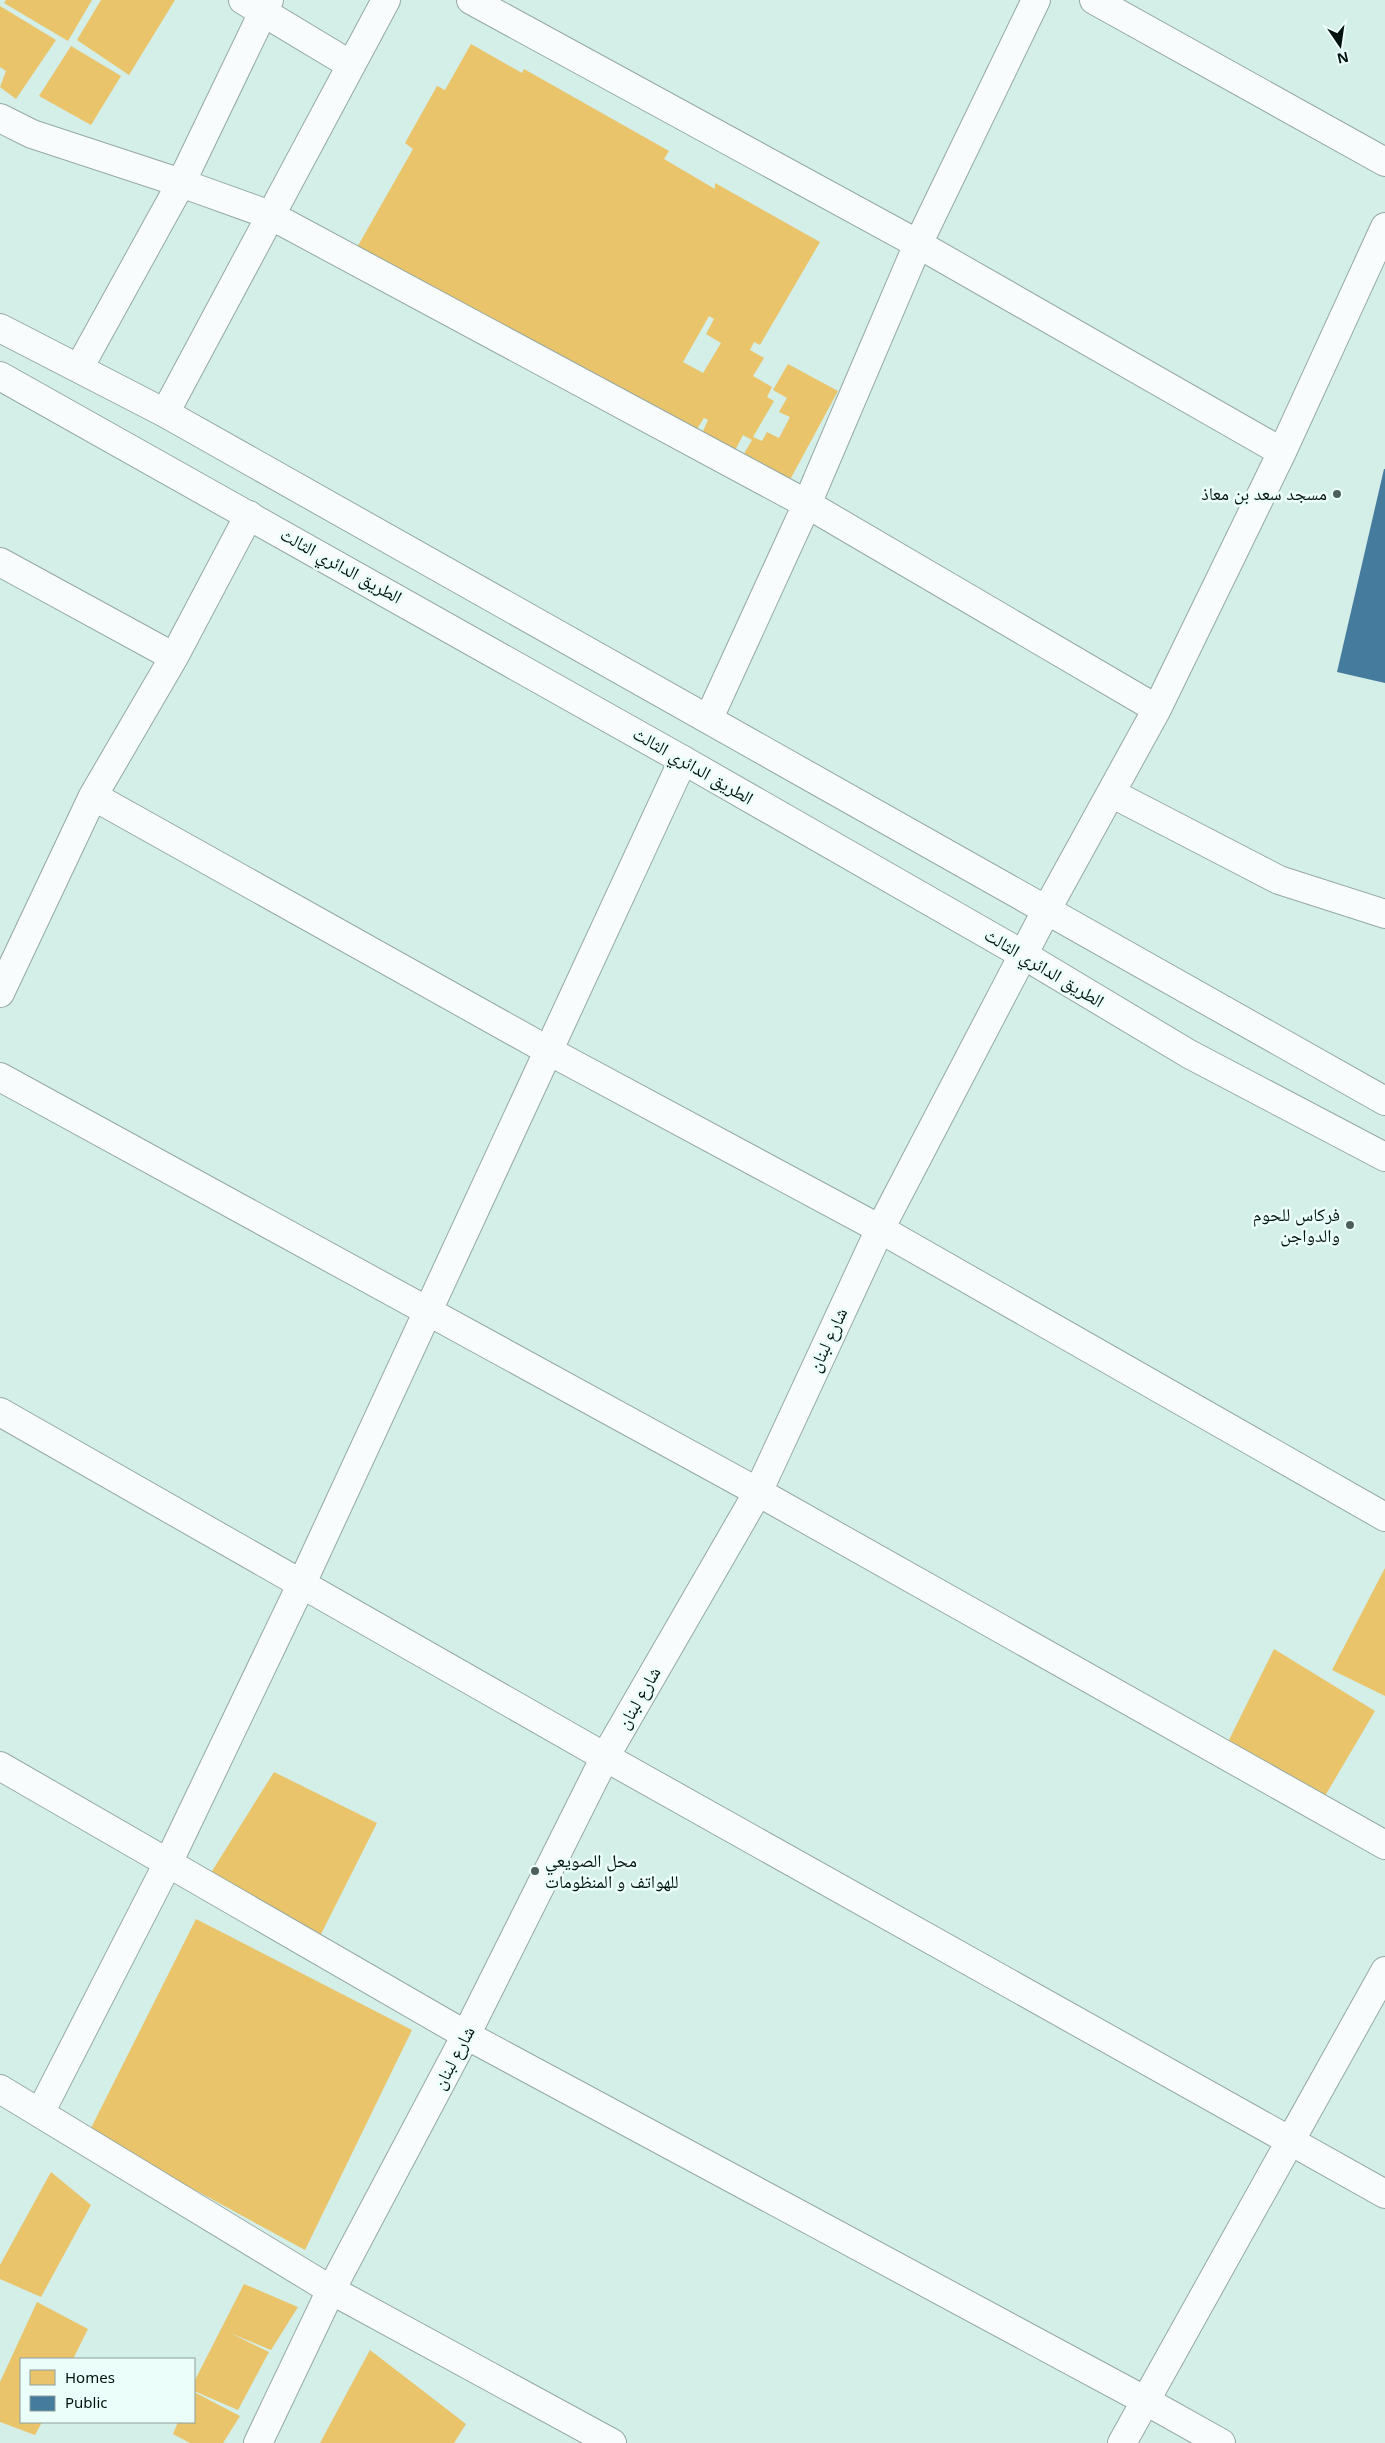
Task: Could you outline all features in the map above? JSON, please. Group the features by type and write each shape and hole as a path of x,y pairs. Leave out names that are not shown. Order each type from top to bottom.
{"main road":[{"path":"165,413 386,0"},
{"path":"471,0 918,244 1282,452"},
{"path":"709,718 807,504 918,244 1036,0"},
{"path":"1094,0 1385,162"},
{"path":"79,368 181,183 259,4 351,65"},
{"path":"0,118 32,134 181,183 270,215 807,504 1157,709"},
{"name":"شارع لبنان","path":"258,2443 331,2290 466,2035 604,1757 758,1492 880,1229 1022,954 1157,709 1282,452 1385,227"},
{"path":"0,328 165,413 709,718 1385,1101"},
{"name":"الطريق الدائري الثالث","path":"0,376 683,760 1022,954 1189,1054 1385,1157"},
{"path":"0,993 93,796 174,657 249,516"},
{"path":"0,562 174,657"},
{"path":"40,2113 168,1864 302,1583 683,760"},
{"path":"1111,793 1279,880 1385,914"},
{"path":"93,796 549,1051 880,1229 1385,1517"},
{"path":"0,1077 758,1492 1385,1845"},
{"path":"0,1412 604,1757 1385,2194"},
{"path":"0,1766 466,2035 1221,2443"},
{"path":"1122,2443 1385,1971"},
{"path":"0,2089 331,2290 612,2443"}],"building: Homes":[{"path":"6,0 92,0 68,41 4,3"},
{"path":"101,0 175,0 129,75 77,40"},
{"path":"0,6 56,40 16,99 0,87 6,71 0,67"},
{"path":"471,44 522,73 524,69 669,151 664,159 715,189 715,183 820,242 760,345 754,342 750,350 764,358 753,376 772,387 767,397 774,401 753,437 762,441 767,432 779,438 790,417 779,412 787,398 773,390 788,364 838,391 785,489 738,464 752,440 743,435 731,458 699,440 708,420 704,418 692,437 355,251 413,149 405,143 437,86 445,90","holes":["709,316 714,319 706,334 721,343 703,373 683,362"]},
{"path":"71,46 121,76 91,125 39,96"},
{"path":"1385,1568 1385,1696 1332,1670"},
{"path":"1274,1649 1375,1711 1325,1796 1226,1746"},
{"path":"274,1772 377,1823 314,1948 204,1884"},
{"path":"196,1919 412,2030 305,2250 89,2132"},
{"path":"51,2172 91,2205 41,2297 0,2279 0,2265"},
{"path":"244,2284 298,2307 271,2350 230,2333 269,2352 238,2410 195,2391 195,2380"},
{"path":"37,2302 88,2329 74,2358 20,2358 20,2423 41,2423 35,2435 0,2422 0,2382"},
{"path":"370,2350 466,2424 454,2443 320,2443"},
{"path":"195,2393 240,2416 223,2443 190,2443 173,2434 178,2423 195,2423"}],"building: Public":[{"path":"1385,469 1385,683 1337,672"}],"place":[{"name":"مسجد سعد بن معاذ","path":"1337,494"},
{"name":"فركاس للحوم والدواجن","path":"1350,1225"},
{"name":"محل الصويعي للهواتف و المنظومات","path":"535,1871"}]}
